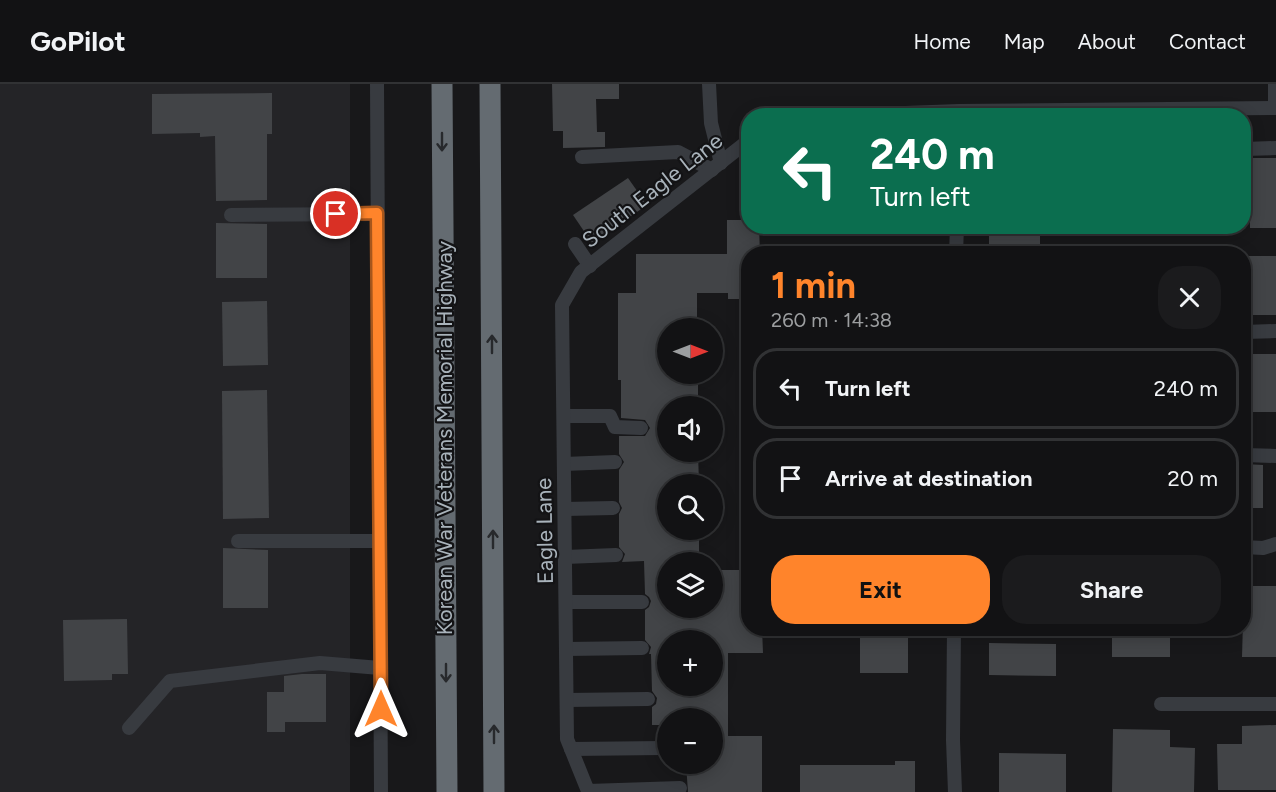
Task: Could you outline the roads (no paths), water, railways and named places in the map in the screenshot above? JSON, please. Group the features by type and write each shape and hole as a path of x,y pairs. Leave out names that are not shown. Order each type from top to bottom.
{"highway":[{"name":"Korean War Veterans Memorial Highway","path":"442,84 447,792"},
{"path":"490,84 494,792"}],"street":[{"path":"377,84 381,792"},
{"path":"582,158 678,152 717,166 709,84"},
{"path":"1251,108 1275,108 1275,84"},
{"name":"South Eagle Lane","path":"586,269 741,147"},
{"path":"1251,149 1276,148"},
{"path":"231,215 377,213"},
{"path":"575,244 586,269"},
{"name":"Eagle Lane","path":"586,269 562,305 567,739 588,791"},
{"path":"1251,332 1276,331"},
{"path":"564,416 610,416 615,427 641,428"},
{"path":"1251,455 1276,456"},
{"path":"564,464 615,462"},
{"path":"564,509 613,508"},
{"path":"238,541 380,541"},
{"path":"1251,547 1272,548"},
{"path":"565,557 616,555"},
{"path":"566,602 642,602"},
{"path":"954,636 955,792"},
{"path":"566,649 642,648"},
{"path":"129,728 170,681 320,663 380,668"},
{"path":"567,700 648,699"},
{"path":"1161,704 1276,704"},
{"path":"571,749 657,748"},
{"path":"588,791 680,788"}]}
